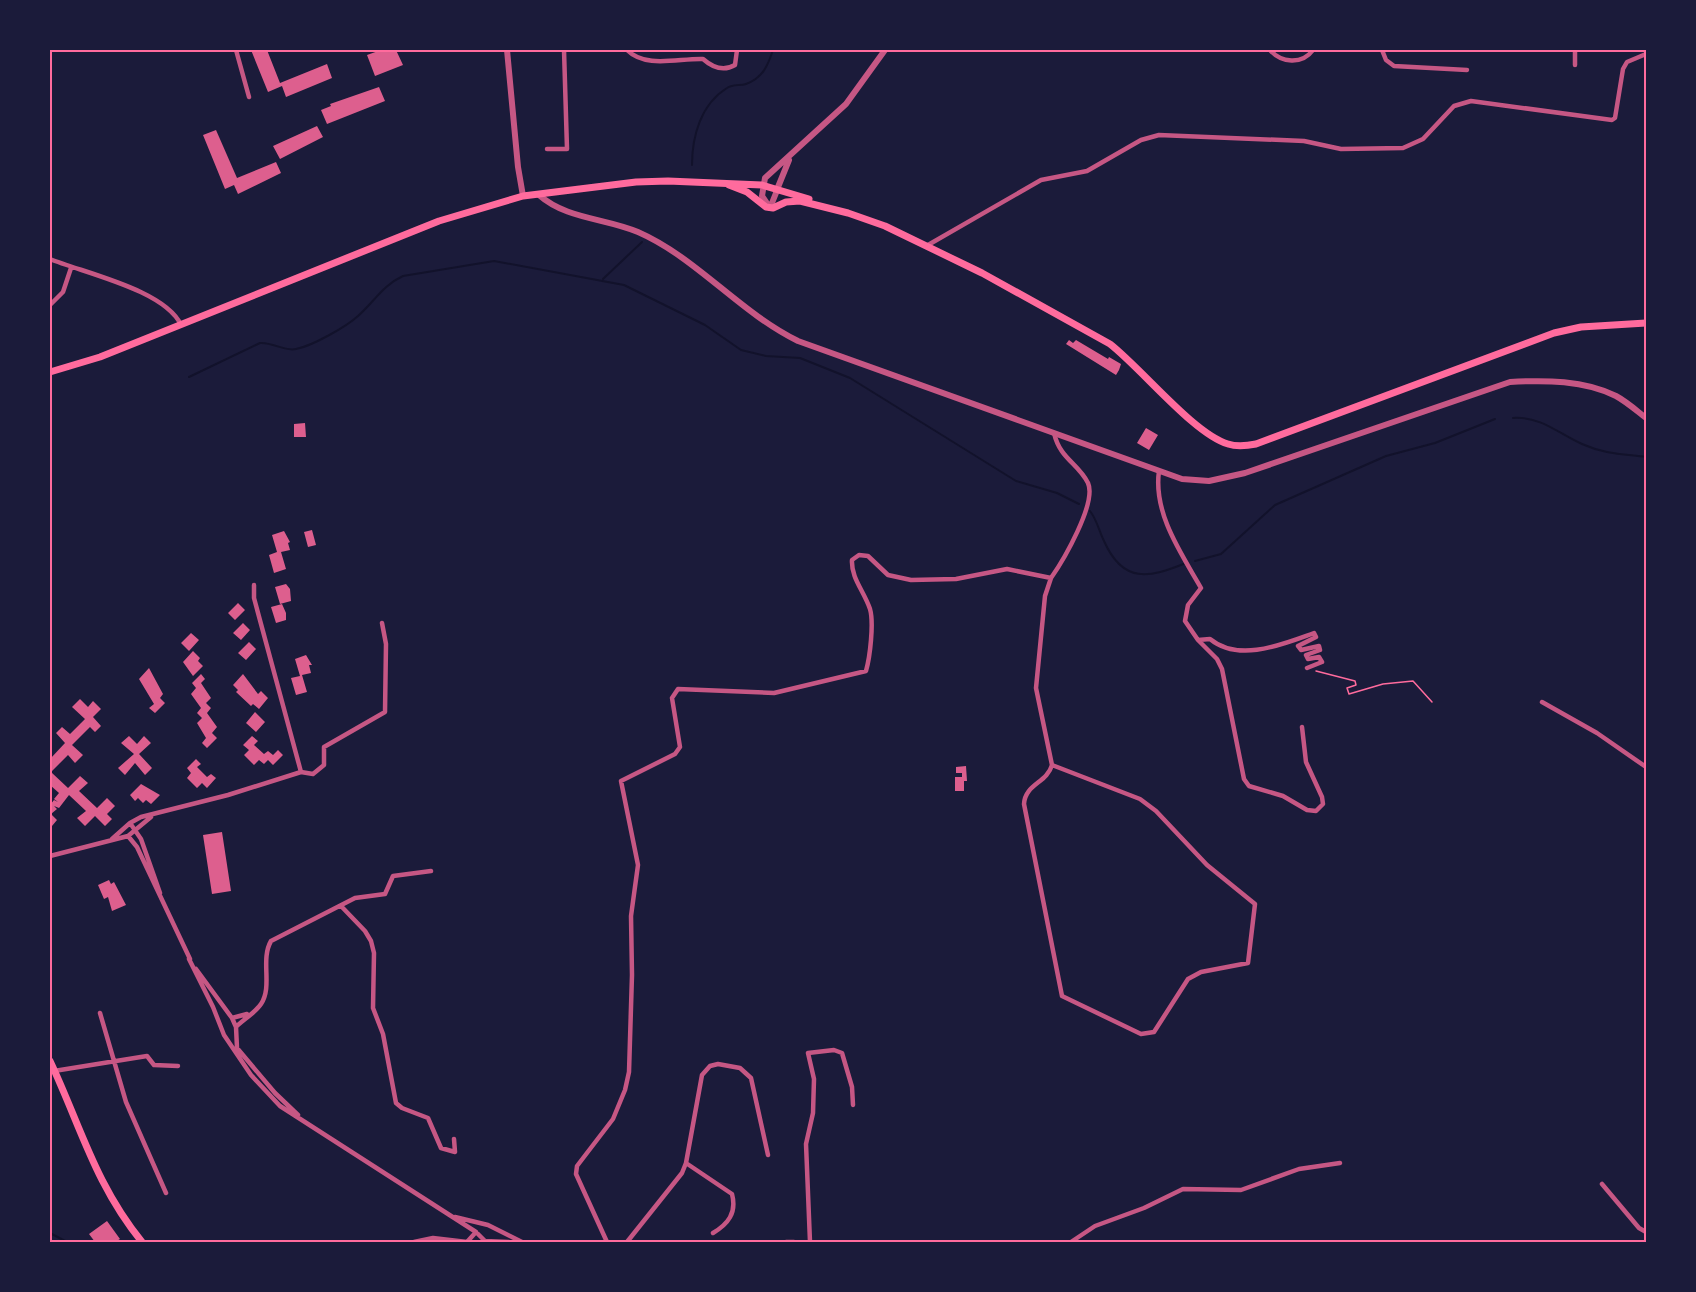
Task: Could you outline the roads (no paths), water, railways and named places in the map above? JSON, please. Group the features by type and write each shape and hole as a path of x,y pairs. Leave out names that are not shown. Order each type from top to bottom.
{"main road":[{"path":"50,372 83,363 181,325 439,221 523,196 636,182 729,185 763,181 777,190 791,192 868,220 928,245 1110,344 1131,361 1201,429 1217,440 1236,446 1266,440 1554,333 1609,324 1647,323"},
{"path":"729,185 763,203 793,201 819,204"},
{"path":"50,1061 100,1182 120,1214 142,1242"}],"street":[{"path":"236,50 249,97"},
{"path":"507,50 523,196"},
{"path":"547,149 567,149 564,50"},
{"path":"627,50 632,55 649,60 703,59 711,66 724,69 735,65 738,50"},
{"path":"763,203 763,181 846,104 885,50"},
{"path":"1270,50 1284,60 1293,61 1303,58 1313,50"},
{"path":"1383,50 1386,60 1394,66 1467,70"},
{"path":"1575,50 1575,65"},
{"path":"928,245 1000,202 1026,191 1041,180 1087,171 1142,140 1159,135 1304,141 1349,150 1403,148 1423,139 1454,106 1471,101 1612,120 1615,118 1623,69 1628,62 1647,54"},
{"path":"763,203 777,190 791,157"},
{"path":"781,176 791,192"},
{"path":"763,203 764,190 777,190"},
{"path":"539,195 553,207 637,232 653,240 756,317 798,341 1188,480 1221,480 1510,382 1542,380 1584,386 1615,396 1647,418"},
{"path":"50,260 140,292 167,308 181,325"},
{"path":"50,305 63,292 71,268"},
{"path":"1052,765 1140,799 1156,811 1201,859 1255,904 1248,963 1200,972 1188,979 1154,1032 1141,1034 1062,996 1024,804 1028,790 1049,774 1052,765 1036,688 1045,596 1051,578 1075,537 1089,490 1086,480 1061,453 1054,433"},
{"path":"1159,471 1157,483 1167,526 1201,588 1188,605 1185,621 1217,659 1222,669 1244,779 1249,786 1283,796 1307,810 1316,811 1323,804 1322,797 1306,762 1302,728"},
{"path":"607,1242 576,1174 577,1166 613,1119 625,1090 628,1072 632,975 631,916 638,866 621,781 675,754 680,747 672,698 678,689 774,693 866,671 869,659 870,610 851,570 852,560 859,555 868,556 888,575 911,580 956,579 1007,569 1051,578"},
{"path":"254,585 254,598 301,772"},
{"path":"112,839 130,823 141,817 228,795 301,772 313,774 324,765 324,747 385,712 386,644 382,623"},
{"path":"1198,639 1210,639 1217,645 1232,649 1262,650 1314,633 1316,637 1298,646 1301,650 1319,646 1320,650 1306,656 1308,659 1319,657 1322,662 1307,668"},
{"path":"1542,702 1597,733 1647,767"},
{"path":"50,856 128,836 153,815"},
{"path":"130,823 136,830 154,873 167,915"},
{"path":"130,823 128,836 137,847 219,1026 234,1053 265,1092 280,1106 476,1232 485,1241 509,1242"},
{"path":"236,1027 253,1012 265,996 266,957 271,941 355,898 385,894 393,876 431,871"},
{"path":"341,906 365,931 371,941 374,953 374,1008 383,1034 396,1103 402,1108 428,1118 441,1148 455,1152 454,1139"},
{"path":"189,959 226,1012 232,1017 240,1052 288,1106 312,1126"},
{"path":"100,1012 129,1111 166,1193"},
{"path":"216,1016 226,1012"},
{"path":"232,1017 253,1012"},
{"path":"227,1037 235,1035"},
{"path":"810,1242 806,1144 813,1113 814,1079 808,1053 834,1050 842,1053 852,1087 853,1105"},
{"path":"54,1071 147,1056 154,1065 178,1066"},
{"path":"627,1242 682,1173 687,1163 702,1075 710,1066 718,1064 740,1068 751,1078 768,1155"},
{"path":"687,1163 732,1194 734,1204 731,1219 728,1224 713,1233"},
{"path":"1071,1242 1095,1226 1144,1208 1183,1189 1241,1190 1299,1169 1340,1163"},
{"path":"1602,1184 1639,1228 1647,1232"},
{"path":"451,1216 488,1225 522,1242"},
{"path":"414,1242 433,1238 449,1242 467,1242 476,1232"},
{"path":"786,1242 794,1242"}],"waterway":[{"path":"692,165 696,132 704,112 718,95 729,87 746,84 761,75 773,50"},
{"path":"603,279 642,242"},
{"path":"189,377 260,343 292,350 319,340 353,320 384,289 403,276 494,261 624,285 705,325 741,350 766,356 800,358 850,378 1016,481 1057,493 1079,504"},
{"path":"1513,418 1541,423 1598,450 1646,457"},
{"path":"1195,561 1221,554 1275,505 1386,456 1435,443 1495,419"},
{"path":"1090,511 1111,555 1129,571 1149,574 1186,563"},
{"path":"50,1233 67,1242"}]}
